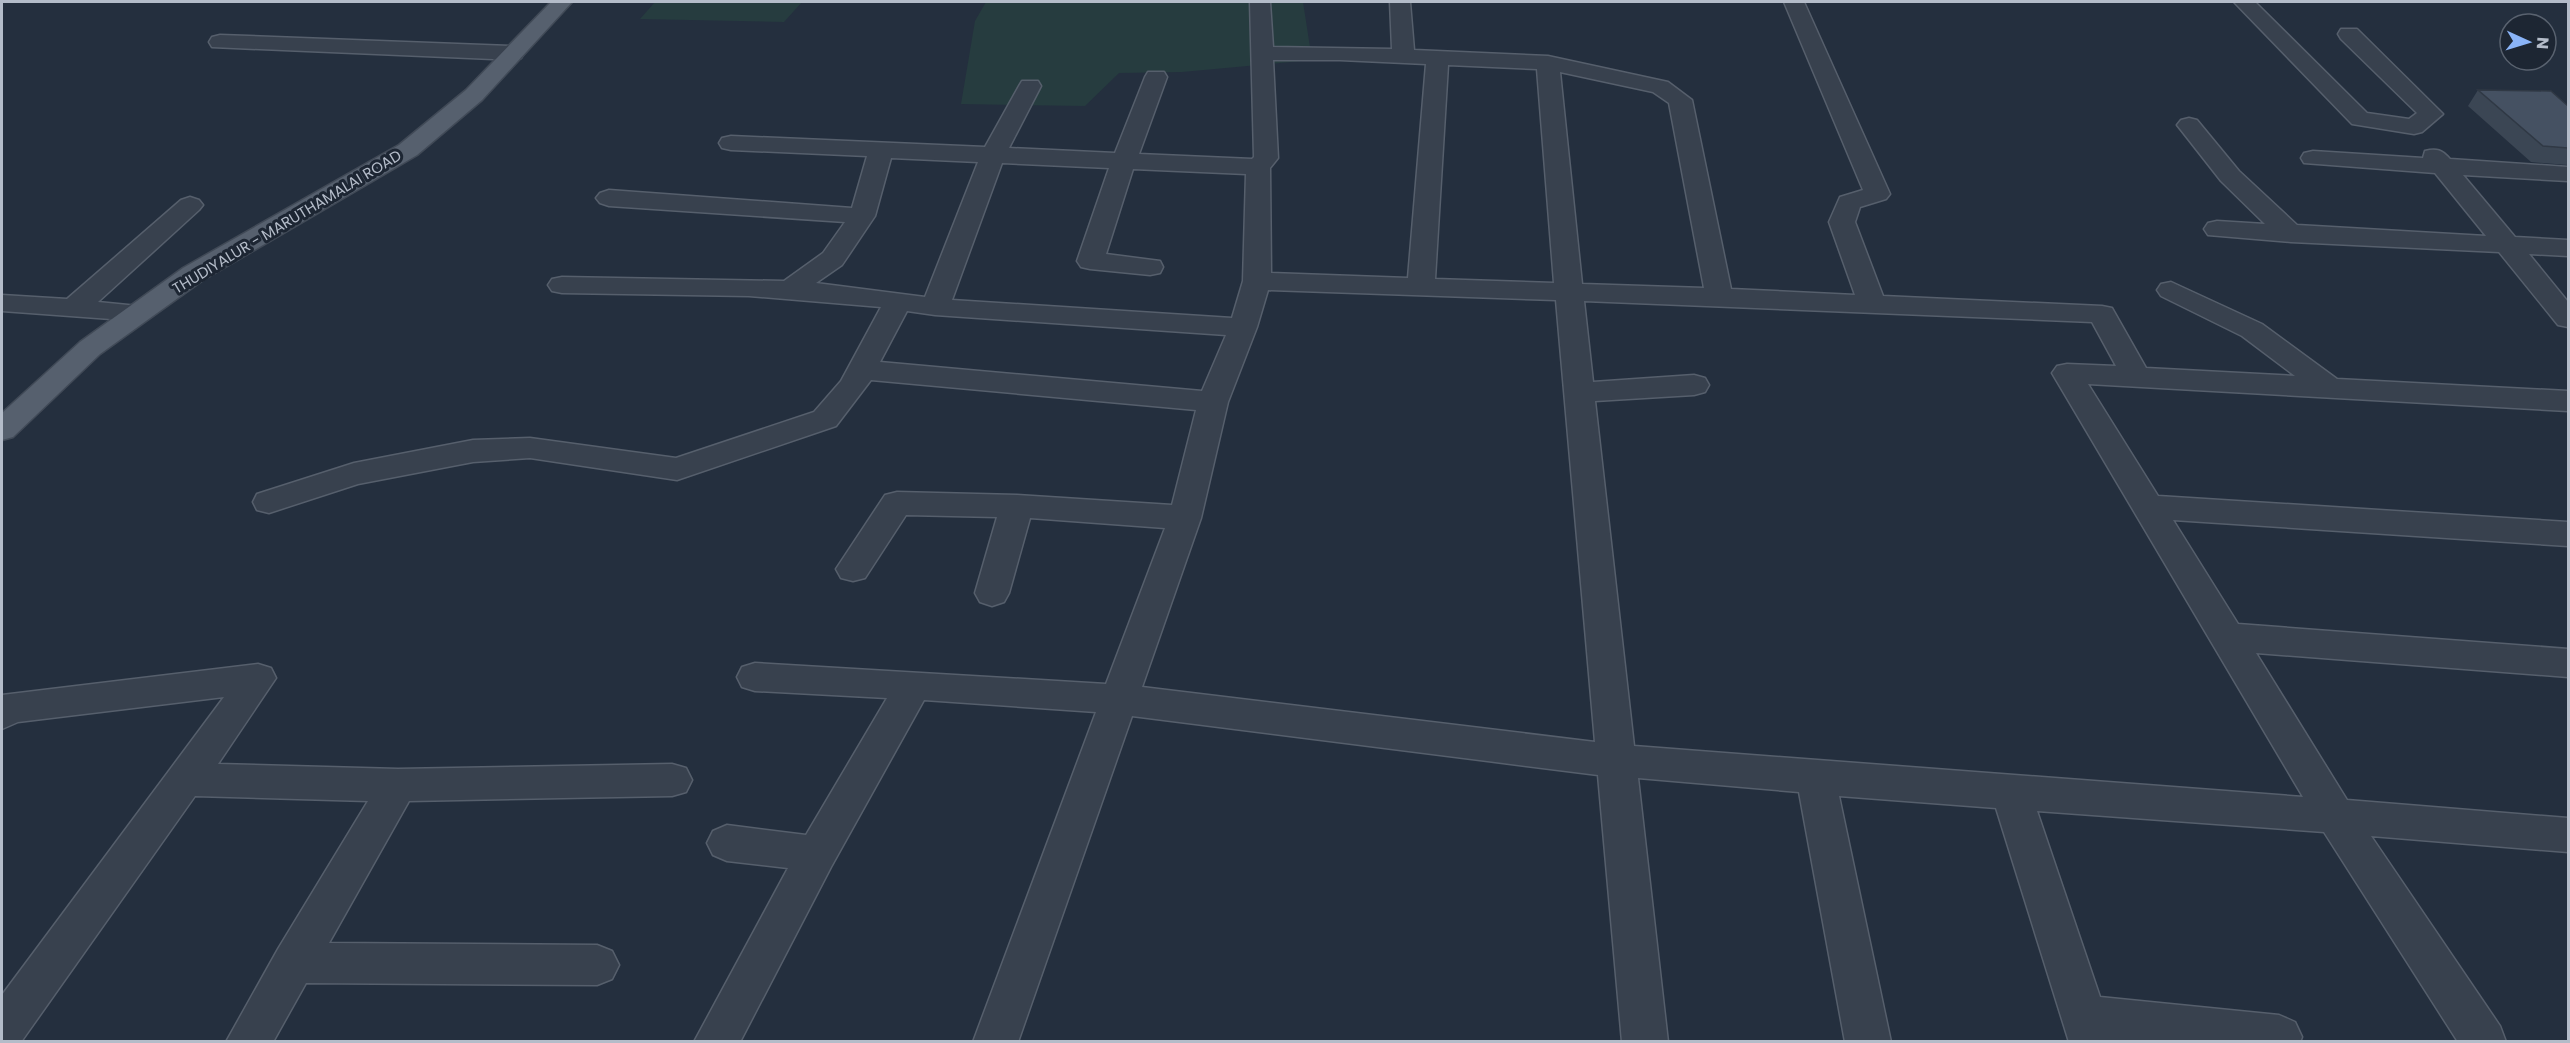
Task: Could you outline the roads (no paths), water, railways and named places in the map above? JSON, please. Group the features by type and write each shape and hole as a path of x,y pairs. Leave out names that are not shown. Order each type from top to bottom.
{"main road":[{"name":"THUDIYALUR - MARUTHAMALAI ROAD","path":"2,430 90,348 193,274 408,150 474,95 562,2"}],"street":[{"path":"995,1041 1121,700 1185,518 1214,402 1243,327 1257,281 1258,167 1266,158 1264,54 1260,2"},
{"path":"1400,2 1403,56"},
{"path":"1794,2 1878,194 1848,202 1842,222 1874,305"},
{"path":"2244,2 2360,118 2414,127 2442,166 2567,317"},
{"path":"2349,34 2431,114 2414,127"},
{"path":"219,42 513,53"},
{"path":"1264,54 1403,56 1548,63 1660,87 1680,100 1719,297"},
{"path":"1421,288 1437,58"},
{"path":"1548,63 1569,293 1645,1041"},
{"path":"1150,267 1090,261 1123,163 1156,76"},
{"path":"935,307 993,155 1030,86"},
{"path":"2189,125 2230,176 2291,234"},
{"path":"731,143 1123,163 1258,167"},
{"path":"792,288 833,259 862,216 881,151"},
{"path":"2313,158 2568,174"},
{"path":"609,198 862,216"},
{"path":"74,309 190,205"},
{"path":"2217,230 2568,248"},
{"path":"1257,281 1719,297 2102,314 2136,377"},
{"path":"562,285 792,288 898,300 935,307 1243,327"},
{"path":"2171,290 2252,330 2329,387"},
{"path":"269,502 354,474 473,451 530,448 677,469 825,419 854,386 898,300"},
{"path":"2,303 138,313"},
{"path":"862,369 1214,402"},
{"path":"2484,1041 2334,814 2067,373 2568,401"},
{"path":"1579,392 1694,385"},
{"path":"853,569 897,503 1017,506 1185,518"},
{"path":"992,592 1017,506"},
{"path":"2148,507 2568,534"},
{"path":"2226,637 2568,663"},
{"path":"755,677 914,685 1121,700 1617,760 2011,793 2334,814 2568,834"},
{"path":"2,714 7,708 258,678 2,1031"},
{"path":"716,1041 817,854 914,685"},
{"path":"1815,775 1868,1041"},
{"path":"184,779 398,784 672,780"},
{"path":"248,1041 398,784"},
{"path":"2011,793 2088,1029 2279,1037"},
{"path":"727,843 817,854"},
{"path":"293,963 597,965"}]}
